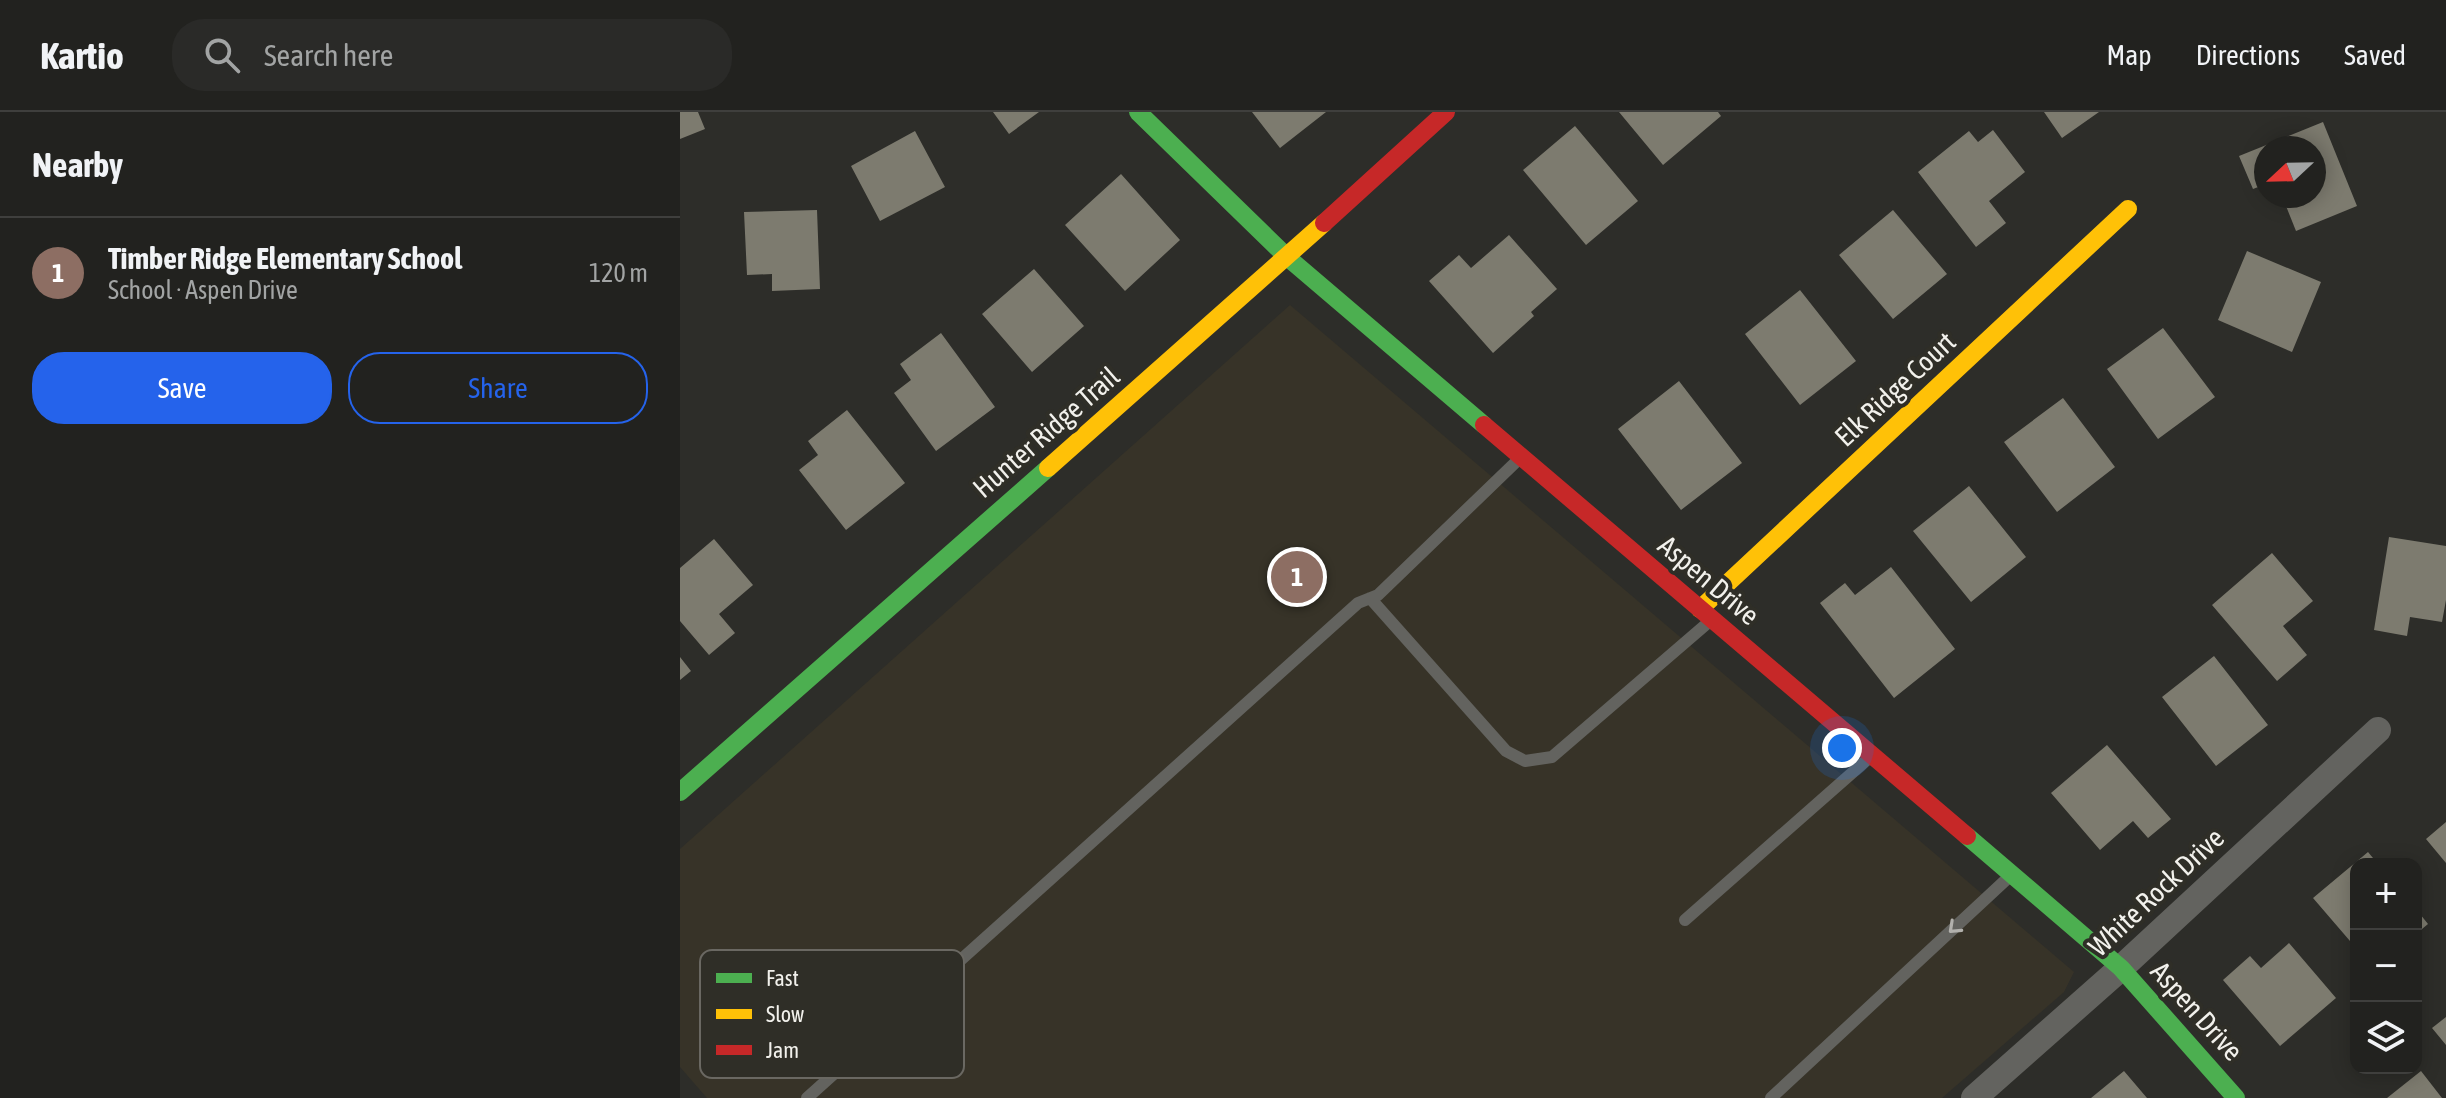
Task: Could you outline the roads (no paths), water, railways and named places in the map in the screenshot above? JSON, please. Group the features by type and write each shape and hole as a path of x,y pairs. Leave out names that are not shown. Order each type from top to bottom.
{"street":[{"name":"Aspen Drive","path":"1138,112 1287,257 2121,968 2236,1098"},
{"name":"Hunter Ridge Trail","path":"680,792 1287,257 1446,112"},
{"name":"Elk Ridge Court","path":"1706,614 2128,209"},
{"name":"White Rock Drive","path":"1974,1098 2121,968 2378,730"}],"lane":[{"path":"964,957 1358,603 1378,595 1521,457"},
{"path":"1370,598 1506,751 1525,761 1552,757 1706,614"},
{"path":"1685,920 1872,756"},
{"path":"1771,1098 2011,875"},
{"path":"807,1098 829,1078"}],"place":[{"name":"Timber Ridge Elementary School","path":"1297,577"}]}
